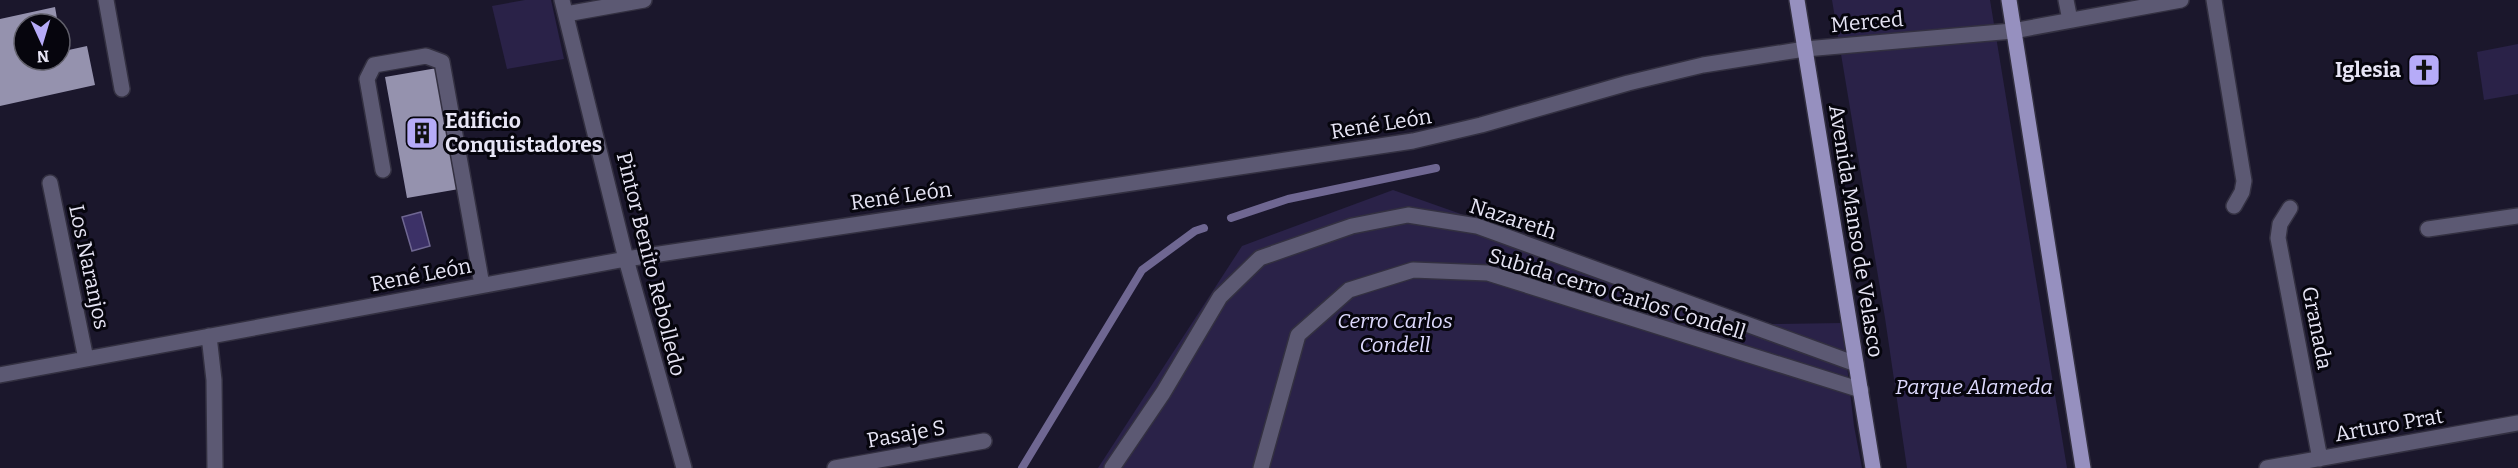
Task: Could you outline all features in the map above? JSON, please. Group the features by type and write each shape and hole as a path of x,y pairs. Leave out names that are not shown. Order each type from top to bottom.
{"main road":[{"name":"Avenida Manso de Velasco","path":"1797,0 1873,468"},
{"path":"2008,0 2083,468"}],"street":[{"path":"106,0 122,89"},
{"path":"564,7 644,0"},
{"path":"2066,0 2070,20"},
{"name":"Merced","path":"1805,49 2013,31 2181,0"},
{"path":"2214,0 2244,181 2242,192 2234,206"},
{"name":"Pintor Benito Rebolledo","path":"564,7 626,259 684,468"},
{"name":"René León","path":"0,375 626,259 1413,141 1470,128 1675,71 1805,49"},
{"path":"383,170 367,79 374,65 426,56 442,62 482,285"},
{"name":"Los Naranjos","path":"51,183 86,359"},
{"name":"Granada","path":"2289,208 2280,224 2278,238 2320,459"},
{"name":"Nazareth","path":"1112,468 1163,393 1220,297 1260,258 1352,226 1408,215 1477,226 1856,364"},
{"path":"2428,229 2518,216"},
{"name":"Subida cerro Carlos Condell","path":"1261,468 1298,335 1349,290 1413,270 1488,273 1860,390"},
{"path":"209,336 214,380 215,468"},
{"name":"Arturo Prat","path":"2267,468 2518,423"},
{"name":"Pasaje S","path":"835,468 984,441"}],"green space":[{"path":"525,0 551,0 564,59 507,69 492,6"},
{"name":"Parque Alameda","path":"1832,0 1990,0 2067,468 1907,468 1885,318"},
{"path":"2518,44 2518,94 2484,100 2477,52"},
{"name":"Cerro Carlos Condell","path":"1393,190 1772,324 1842,323 1854,426 1862,468 1098,468 1242,246"}],"shaded area":[{"path":"421,212 430,246 412,251 402,217"}],"building":[{"path":"55,7 56,12 32,12"},
{"path":"12,16 12,72 72,72 72,49 87,46 95,85 0,106 0,19"},
{"name":"Edificio Conquistadores","path":"437,68 459,189 407,198 385,77"}],"waterway":[{"path":"1231,218 1288,199 1436,168"},
{"path":"1022,468 1142,270 1195,231 1204,228"}],"place":[{"name":"Iglesia","path":"2424,70"},
{"name":"Edificio Conquistadores","path":"422,133"}]}
